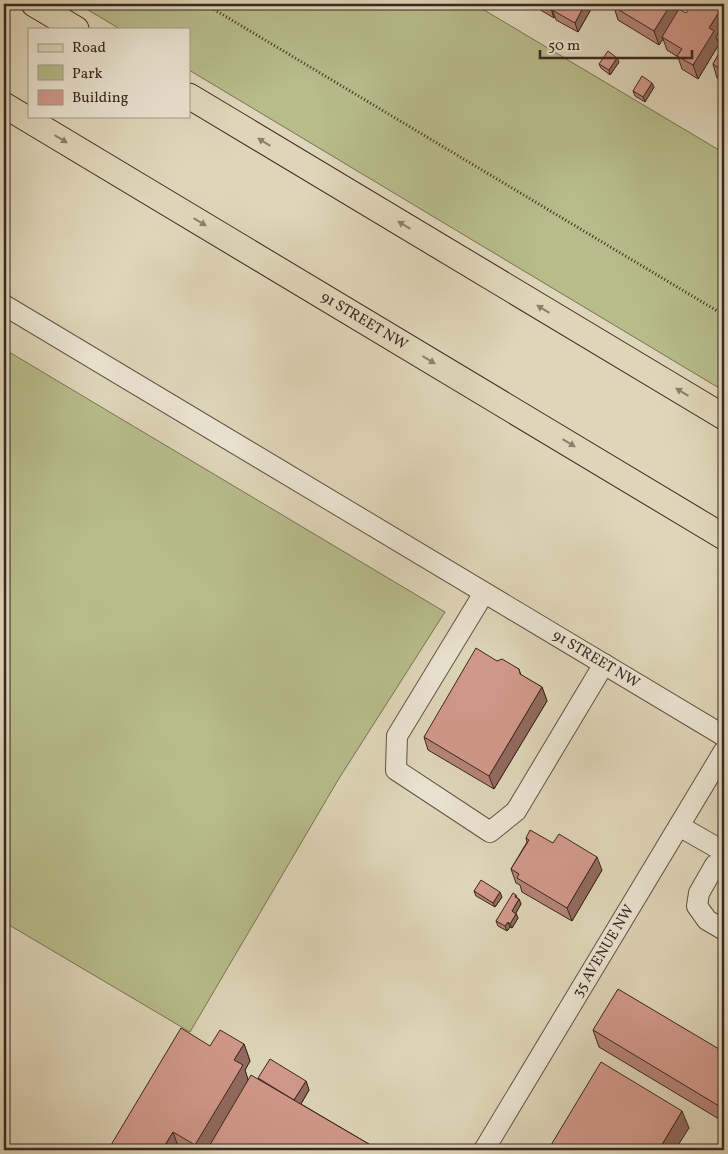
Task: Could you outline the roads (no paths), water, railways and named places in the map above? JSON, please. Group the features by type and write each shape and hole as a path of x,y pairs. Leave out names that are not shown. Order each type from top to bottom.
{"main road":[{"path":"34,4 74,28"},
{"path":"190,97 724,417"},
{"name":"91 STREET NW","path":"4,105 714,531 724,548"}],"street":[{"name":"91 STREET NW","path":"4,306 724,736"},
{"path":"484,593 397,736 396,770 490,832 516,811 604,664"},
{"name":"35 AVENUE NW","path":"484,1150 724,751"},
{"path":"679,826 721,858 699,893 696,906 707,920 724,930"}]}
